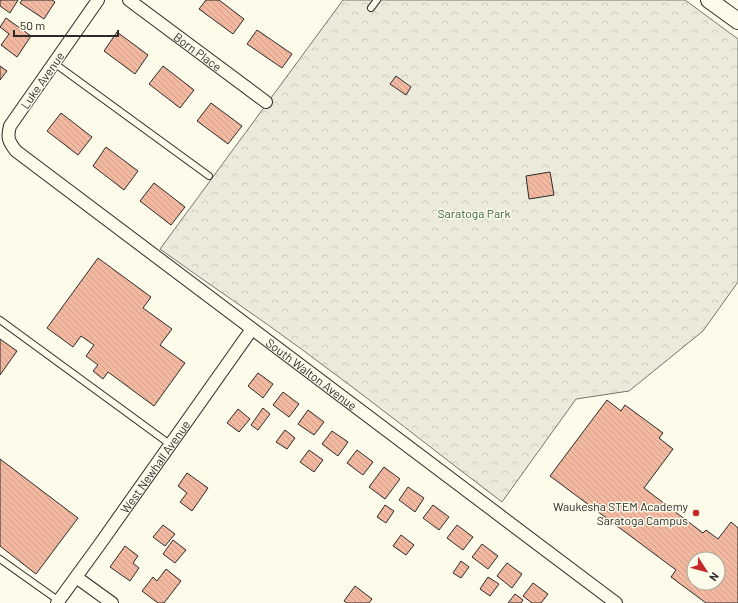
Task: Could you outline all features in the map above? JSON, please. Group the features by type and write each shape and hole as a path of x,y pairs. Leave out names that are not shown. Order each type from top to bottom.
{"street":[{"name":"Luke Avenue","path":"10,143 8,134 10,126 98,0"},
{"name":"Born Place","path":"129,0 266,102"},
{"path":"709,0 738,22"},
{"name":"South Walton Avenue","path":"10,143 16,151 174,271 616,603"},
{"name":"West Newhall Avenue","path":"58,602 252,329"},
{"path":"76,577 112,603"}],"lane":[{"path":"371,8 377,0"},
{"path":"54,63 208,176"},
{"path":"0,320 171,444"},
{"path":"0,559 58,602"}],"green space":[{"name":"Saratoga Park","path":"343,0 685,0 738,39 738,282 703,331 629,391 576,399 502,502 329,370 160,249"}],"building":[{"path":"0,0 18,0 10,13 0,6"},
{"path":"22,0 52,0 55,2 44,19 20,3"},
{"path":"206,0 219,0 244,19 233,34 199,9"},
{"path":"6,18 31,36 17,57 1,45 9,34 0,27"},
{"path":"257,30 292,54 282,68 247,44"},
{"path":"117,32 148,55 135,74 104,51"},
{"path":"0,66 7,71 0,80"},
{"path":"163,66 194,90 180,108 149,84"},
{"path":"396,76 411,87 406,95 390,84"},
{"path":"211,103 242,126 228,144 197,121"},
{"path":"61,113 92,137 78,155 47,131"},
{"path":"106,147 138,171 124,190 93,166"},
{"path":"550,172 554,195 529,199 526,176"},
{"path":"154,183 185,207 171,225 140,201"},
{"path":"98,258 151,297 143,308 172,329 160,345 185,363 154,406 108,372 103,379 93,371 98,365 86,356 94,345 81,336 73,347 47,328"},
{"path":"0,339 17,351 0,375"},
{"path":"258,373 273,384 263,398 248,386"},
{"path":"283,392 299,404 289,417 273,405"},
{"path":"607,400 621,411 625,405 663,433 659,438 673,449 644,488 703,533 706,530 718,539 731,522 738,528 738,603 706,603 690,591 726,591 726,551 686,551 686,588 671,577 676,570 550,476"},
{"path":"263,408 270,414 258,430 251,425"},
{"path":"238,409 250,419 239,432 227,423"},
{"path":"308,410 324,422 314,435 298,424"},
{"path":"285,430 295,438 287,449 276,442"},
{"path":"332,431 348,442 338,456 322,444"},
{"path":"309,450 323,460 314,472 300,462"},
{"path":"357,450 373,462 363,475 347,463"},
{"path":"0,459 78,518 36,574 0,546"},
{"path":"384,467 400,479 385,499 369,487"},
{"path":"187,473 208,488 192,511 180,502 187,493 178,486"},
{"path":"408,487 424,498 415,512 399,500"},
{"path":"385,505 394,511 386,523 377,517"},
{"path":"433,505 449,517 439,530 423,518"},
{"path":"163,525 175,534 165,546 153,537"},
{"path":"457,525 473,537 463,550 447,538"},
{"path":"401,535 414,545 406,555 393,546"},
{"path":"173,540 186,550 175,563 163,554"},
{"path":"482,544 498,556 488,569 472,557"},
{"path":"125,546 138,556 133,563 139,568 130,581 110,567"},
{"path":"461,561 469,567 461,578 453,573"},
{"path":"507,563 522,574 512,588 497,576"},
{"path":"166,569 181,581 164,603 158,603 142,591 153,577 157,581"},
{"path":"488,577 499,584 490,596 480,589"},
{"path":"533,583 548,594 541,603 532,603 523,596"},
{"path":"355,586 372,599 369,603 347,603 344,601"},
{"path":"515,594 523,600 521,603 508,603"}],"place":[{"name":"Waukesha STEM Academy Saratoga Campus","path":"696,513"}]}
